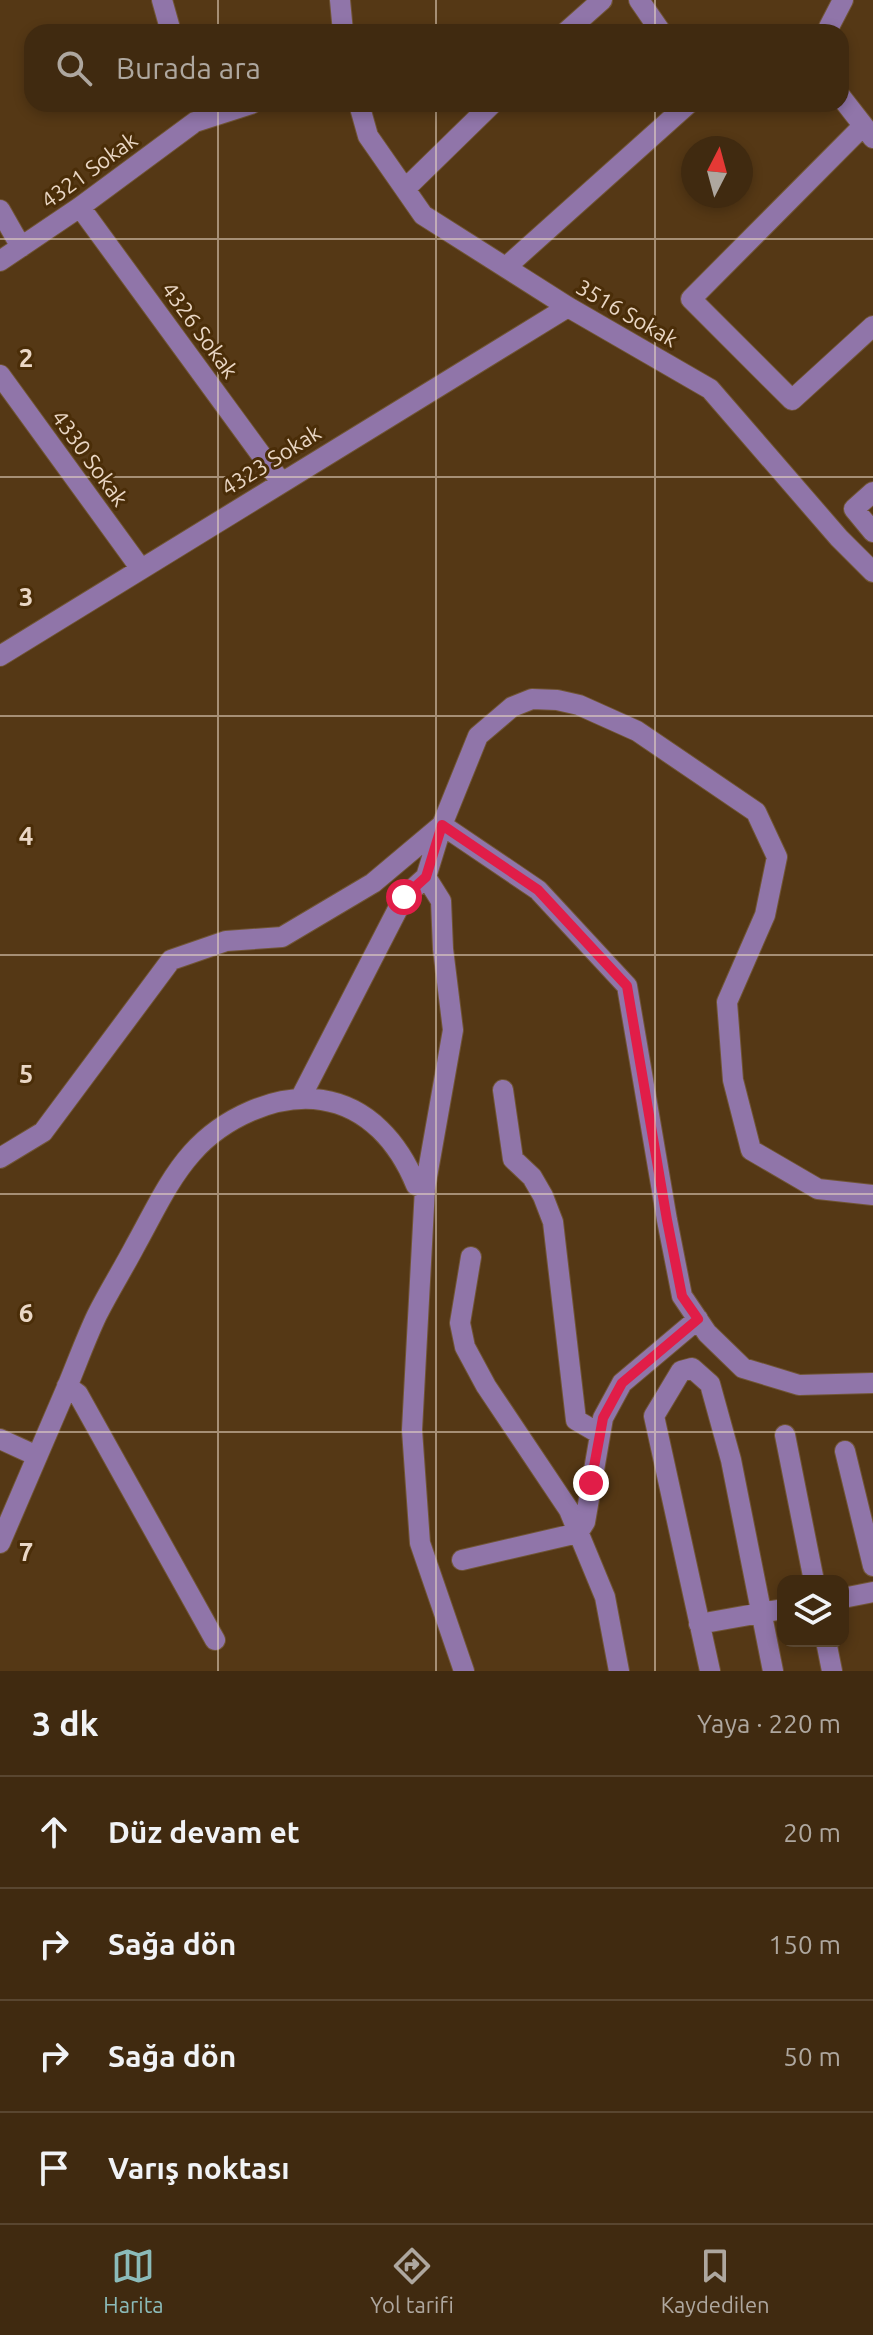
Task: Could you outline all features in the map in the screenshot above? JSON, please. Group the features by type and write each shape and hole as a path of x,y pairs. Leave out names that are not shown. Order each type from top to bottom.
{"street":[{"path":"162,0 169,24"},
{"path":"340,0 342,24"},
{"path":"575,24 602,0"},
{"path":"639,0 656,24"},
{"path":"829,24 843,0"},
{"path":"849,107 868,132 691,299 792,400 873,326"},
{"name":"3516 Sokak","path":"361,112 368,136 423,215 568,307 710,389 839,538 873,572"},
{"path":"405,189 484,112"},
{"path":"506,267 679,112"},
{"name":"4321 Sokak","path":"0,261 80,207 193,113"},
{"name":"4326 Sokak","path":"80,207 281,482"},
{"path":"0,210 21,247"},
{"name":"4323 Sokak","path":"0,656 568,307"},
{"name":"4330 Sokak","path":"0,375 141,569"},
{"path":"873,492 854,509 873,532"},
{"path":"300,1099 404,897 426,877 442,825 478,736 512,707 532,699 557,700 579,705 637,731 756,812 777,857 765,915 727,1002 733,1080 751,1150 818,1189 873,1195"},
{"path":"0,1158 43,1132 171,960 226,941 282,937 373,883 442,825"},
{"path":"442,825 538,890 627,986 682,1296 707,1333 743,1368 799,1385 873,1383"},
{"path":"426,877 441,901 443,949 453,1030 425,1188 412,1430 420,1543 464,1671"},
{"path":"503,1090 513,1159 532,1177 553,1222 576,1420 600,1434"},
{"path":"0,1543 97,1316 180,1168 210,1136 228,1123 264,1107 300,1099 334,1102 377,1124 410,1171 416,1185 425,1188"},
{"path":"471,1257 460,1323 465,1347 486,1386 569,1510 605,1597 619,1671"},
{"path":"462,1560 578,1533 585,1522 603,1418 622,1383 698,1319"},
{"path":"710,1671 654,1416 681,1371 692,1368 710,1384 731,1460 773,1671"},
{"path":"67,1386 78,1394 215,1640"},
{"path":"785,1435 813,1575"},
{"path":"0,1439 37,1456"},
{"path":"845,1451 873,1566"},
{"path":"849,1597 873,1592"},
{"path":"699,1624 777,1610"},
{"path":"827,1647 832,1671"}],"route":[{"path":"404,897 426,877 442,825 538,890 627,986 682,1296 698,1319 622,1383 603,1418 591,1483"}]}
